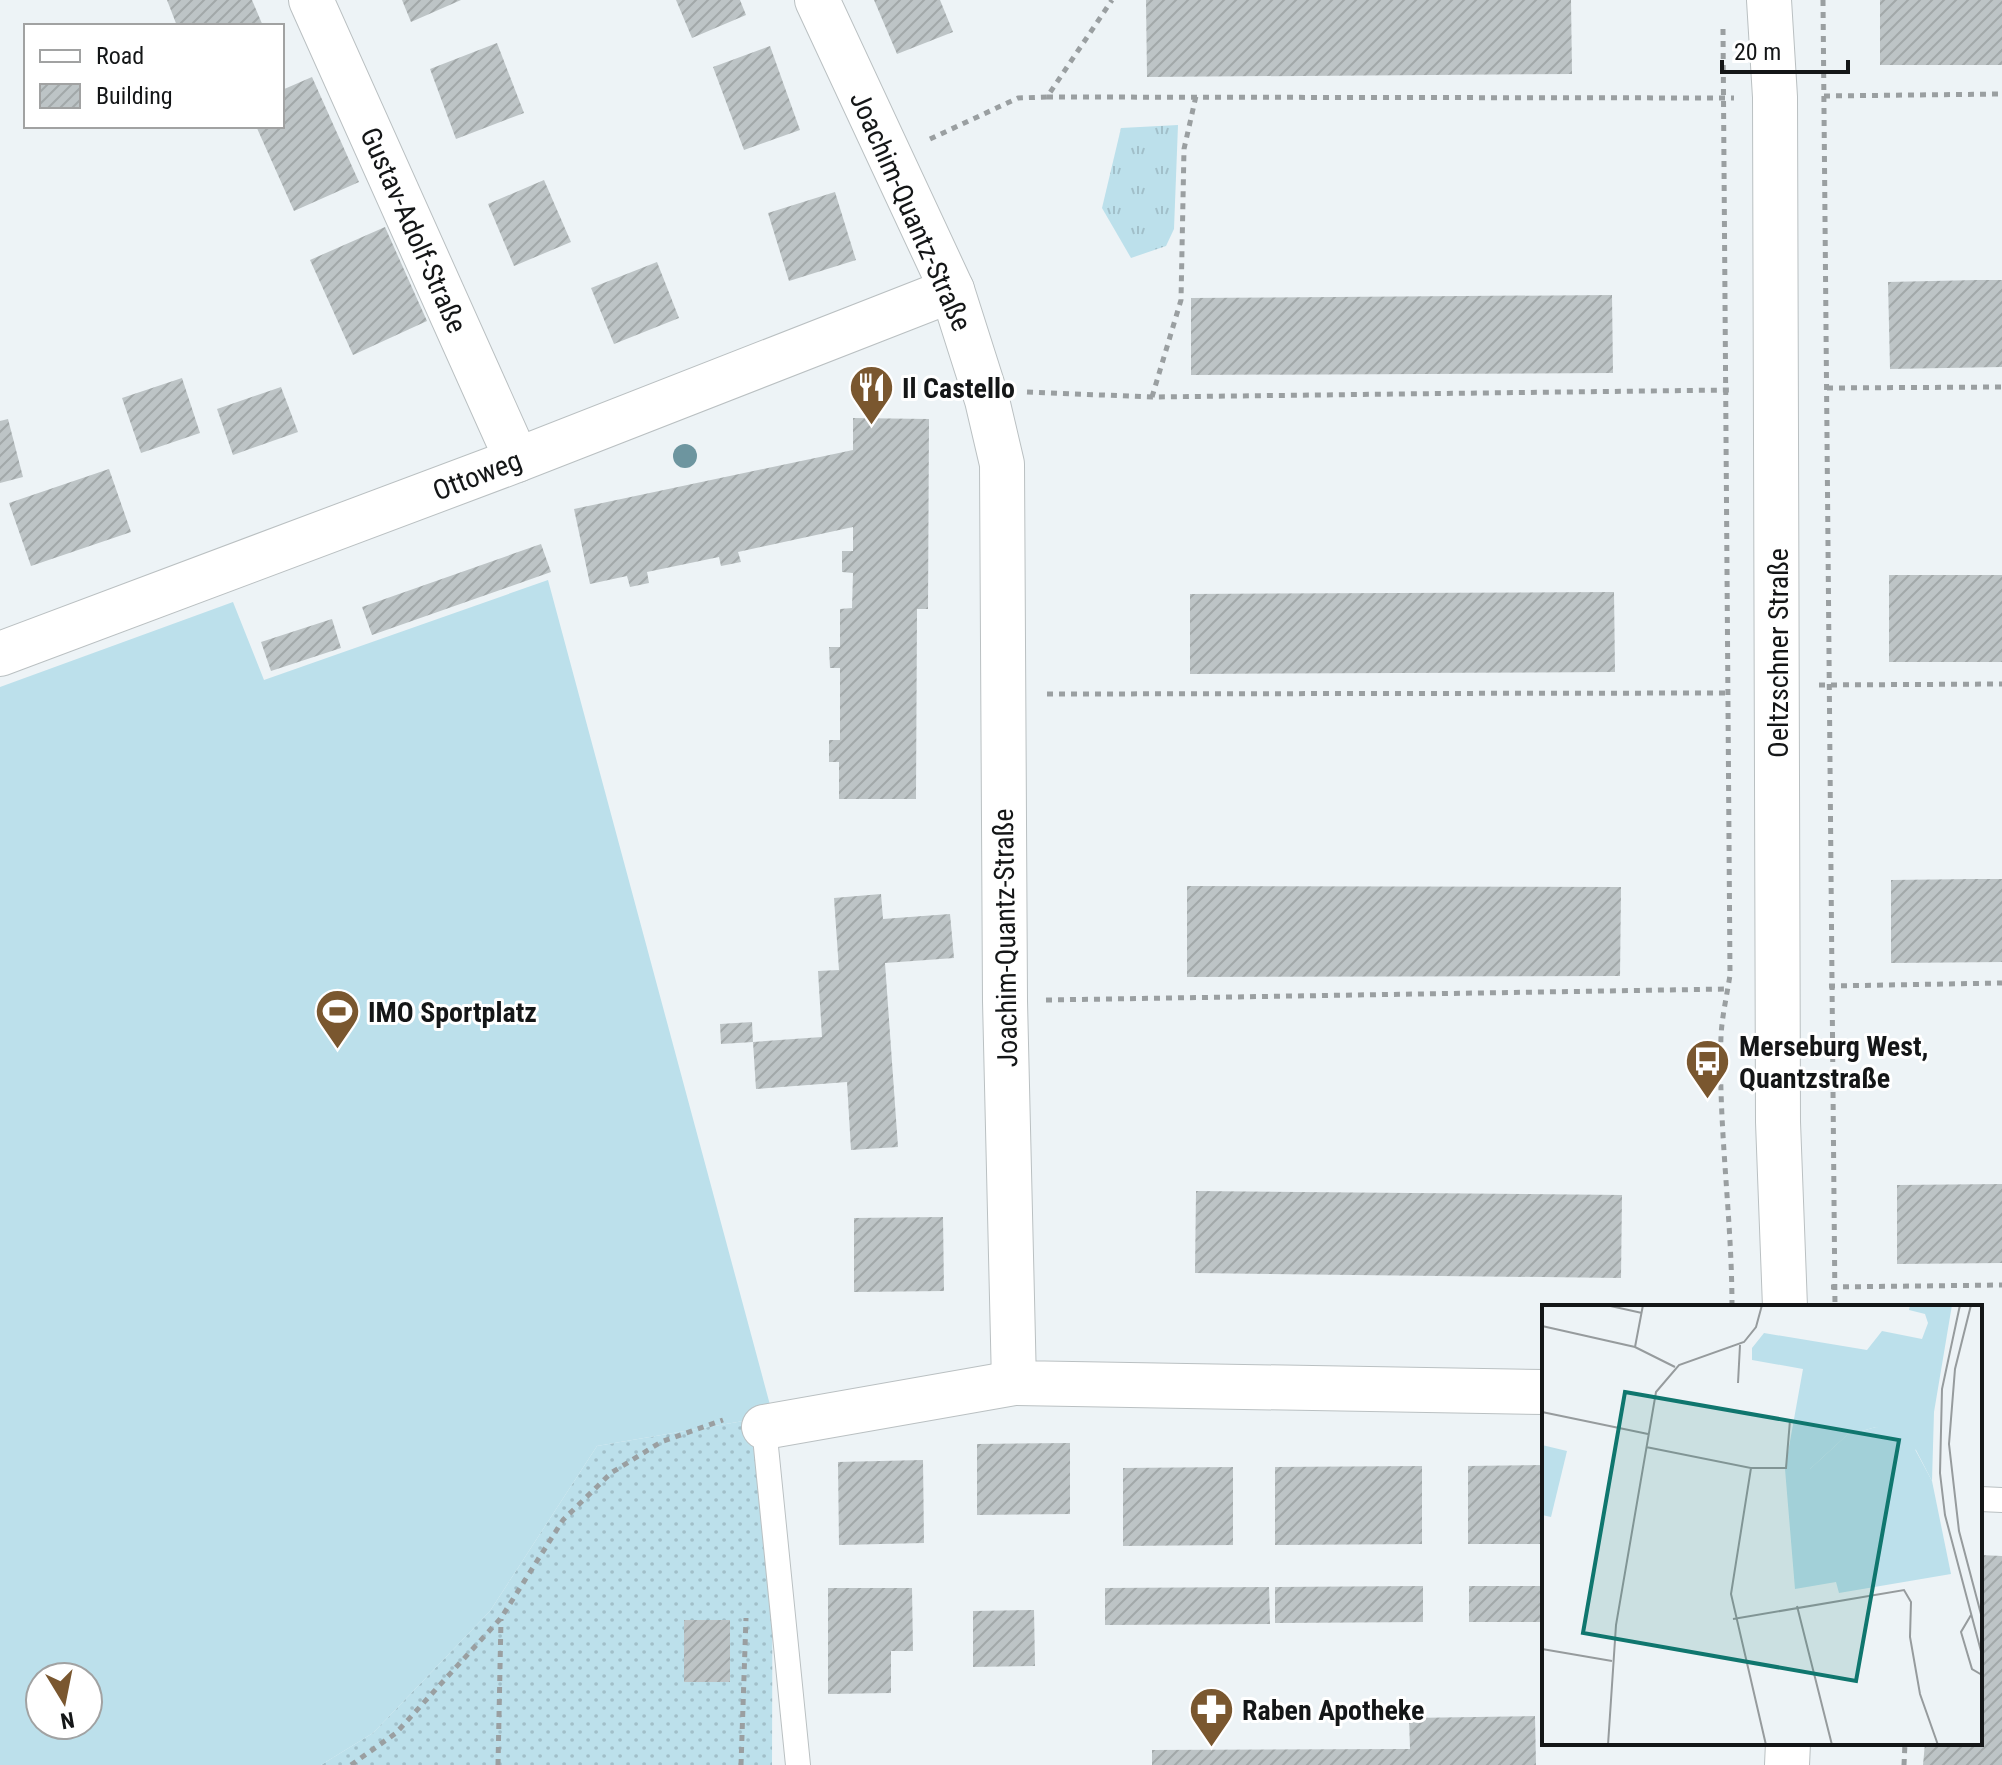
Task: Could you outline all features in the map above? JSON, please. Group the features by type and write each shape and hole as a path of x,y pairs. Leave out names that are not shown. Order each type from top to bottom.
{"street":[{"name":"Gustav-Adolf-Straße","path":"311,0 517,460"},
{"name":"Joachim-Quantz-Straße","path":"817,0 952,290 987,400 1002,464 1005,1001 1014,1383"},
{"name":"Oeltzschner Straße","path":"1769,0 1775,97 1778,1122 1785,1297"},
{"name":"Ottoweg","path":"0,654 517,460 952,290"},
{"path":"764,1427 1014,1383 1542,1392"},
{"path":"1787,1765 1788,1745"}],"lane":[{"path":"764,1427 798,1765"},
{"path":"1982,1499 2002,1500"}],"path":[{"path":"1047,97 1112,0"},
{"path":"1823,0 1835,1305"},
{"path":"1723,26 1728,989 1721,1034 1732,1305"},
{"path":"888,158 1018,98 1724,98 2002,94"},
{"path":"1152,397 1181,300 1184,149 1196,96"},
{"path":"987,400 1022,392 1152,397 2002,387"},
{"path":"1002,695 1728,693 1830,684 2002,684"},
{"path":"1005,1001 2002,983"},
{"path":"1785,1297 1834,1287 2002,1285"},
{"path":"351,1765 396,1733 501,1618 563,1520 611,1473 661,1442 758,1408 764,1427"},
{"path":"741,1765 746,1616 779,1598"},
{"path":"498,1765 501,1618"},
{"path":"1904,1765 1905,1745"}],"green space":[{"path":"1178,125 1174,229 1166,246 1131,258 1102,208 1121,128"},
{"name":"IMO Sportplatz","path":"548,580 773,1416 597,1446 490,1611 373,1733 321,1765 0,1765 0,687 233,602 264,680"},
{"path":"773,1416 772,1765 321,1765 373,1733 490,1611 597,1446"}],"building":[{"path":"167,0 252,0 262,24 176,24"},
{"path":"402,0 461,0 411,22"},
{"path":"676,0 740,0 746,15 692,38"},
{"path":"874,0 940,0 953,32 897,54"},
{"path":"1146,0 1571,0 1572,74 1147,77"},
{"path":"1880,0 2002,0 2002,65 1880,65"},
{"path":"497,43 524,113 456,139 430,69"},
{"path":"770,46 800,130 744,150 713,67"},
{"path":"312,77 359,182 294,211 257,128 284,128 284,89"},
{"path":"544,180 571,242 514,266 488,204"},
{"path":"835,192 856,260 789,281 768,213"},
{"path":"385,227 427,321 353,355 310,260"},
{"path":"657,262 679,318 614,344 591,288"},
{"path":"2002,280 2002,367 1890,369 1888,282"},
{"path":"1612,295 1613,373 1191,375 1191,298"},
{"path":"182,378 200,433 141,453 122,398"},
{"path":"281,387 298,432 233,455 217,409"},
{"path":"853,418 929,419 928,609 917,609 916,799 839,799 839,762 829,762 829,740 840,740 840,668 830,668 829,647 840,647 840,609 852,608 853,573 842,572 842,551 853,551 853,527 738,552 741,562 721,566 719,557 647,572 649,583 630,587 627,576 590,584 574,509 853,450"},
{"path":"8,419 23,477 0,483 0,421"},
{"path":"109,469 131,532 31,566 9,503"},
{"path":"541,544 551,572 372,635 362,607"},
{"path":"1889,575 2002,575 2002,662 1889,662"},
{"path":"1614,592 1615,672 1190,674 1190,594"},
{"path":"332,619 341,648 271,671 261,642"},
{"path":"2002,879 2002,962 1891,963 1891,880"},
{"path":"1187,886 1621,887 1620,976 1187,977"},
{"path":"881,894 883,919 950,914 954,958 885,963 898,1147 851,1150 847,1082 756,1089 753,1042 822,1037 818,971 839,970 834,898"},
{"path":"752,1022 753,1042 721,1044 720,1024"},
{"path":"2002,1184 2002,1263 1897,1264 1897,1185"},
{"path":"1196,1191 1622,1195 1621,1278 1195,1273"},
{"path":"943,1217 944,1291 854,1292 854,1218"},
{"path":"1070,1443 1070,1514 977,1515 977,1444"},
{"path":"923,1460 924,1543 839,1545 838,1462"},
{"path":"1542,1465 1542,1544 1468,1544 1468,1466"},
{"path":"1422,1466 1422,1544 1275,1545 1275,1467"},
{"path":"1233,1467 1233,1545 1123,1546 1123,1468"},
{"path":"1982,1555 2002,1556 2002,1765 1923,1765 1925,1745 1982,1745"},
{"path":"1423,1586 1423,1622 1275,1623 1275,1587"},
{"path":"1469,1586 1542,1586 1542,1622 1469,1622"},
{"path":"1269,1587 1270,1624 1105,1625 1105,1588"},
{"path":"828,1588 912,1588 913,1651 891,1651 891,1693 828,1694"},
{"path":"1034,1610 1035,1666 973,1667 973,1611"},
{"path":"684,1620 730,1620 730,1682 684,1682"},
{"path":"1535,1716 1536,1765 1152,1765 1152,1750 1410,1749 1409,1718"}],"place":[{"name":"Il Castello","path":"871,427"},
{"name":"IMO Sportplatz","path":"337,1051"},
{"name":"Merseburg West, Quantzstraße","path":"1708,1101"},
{"name":"Raben Apotheke","path":"1211,1749"}]}
